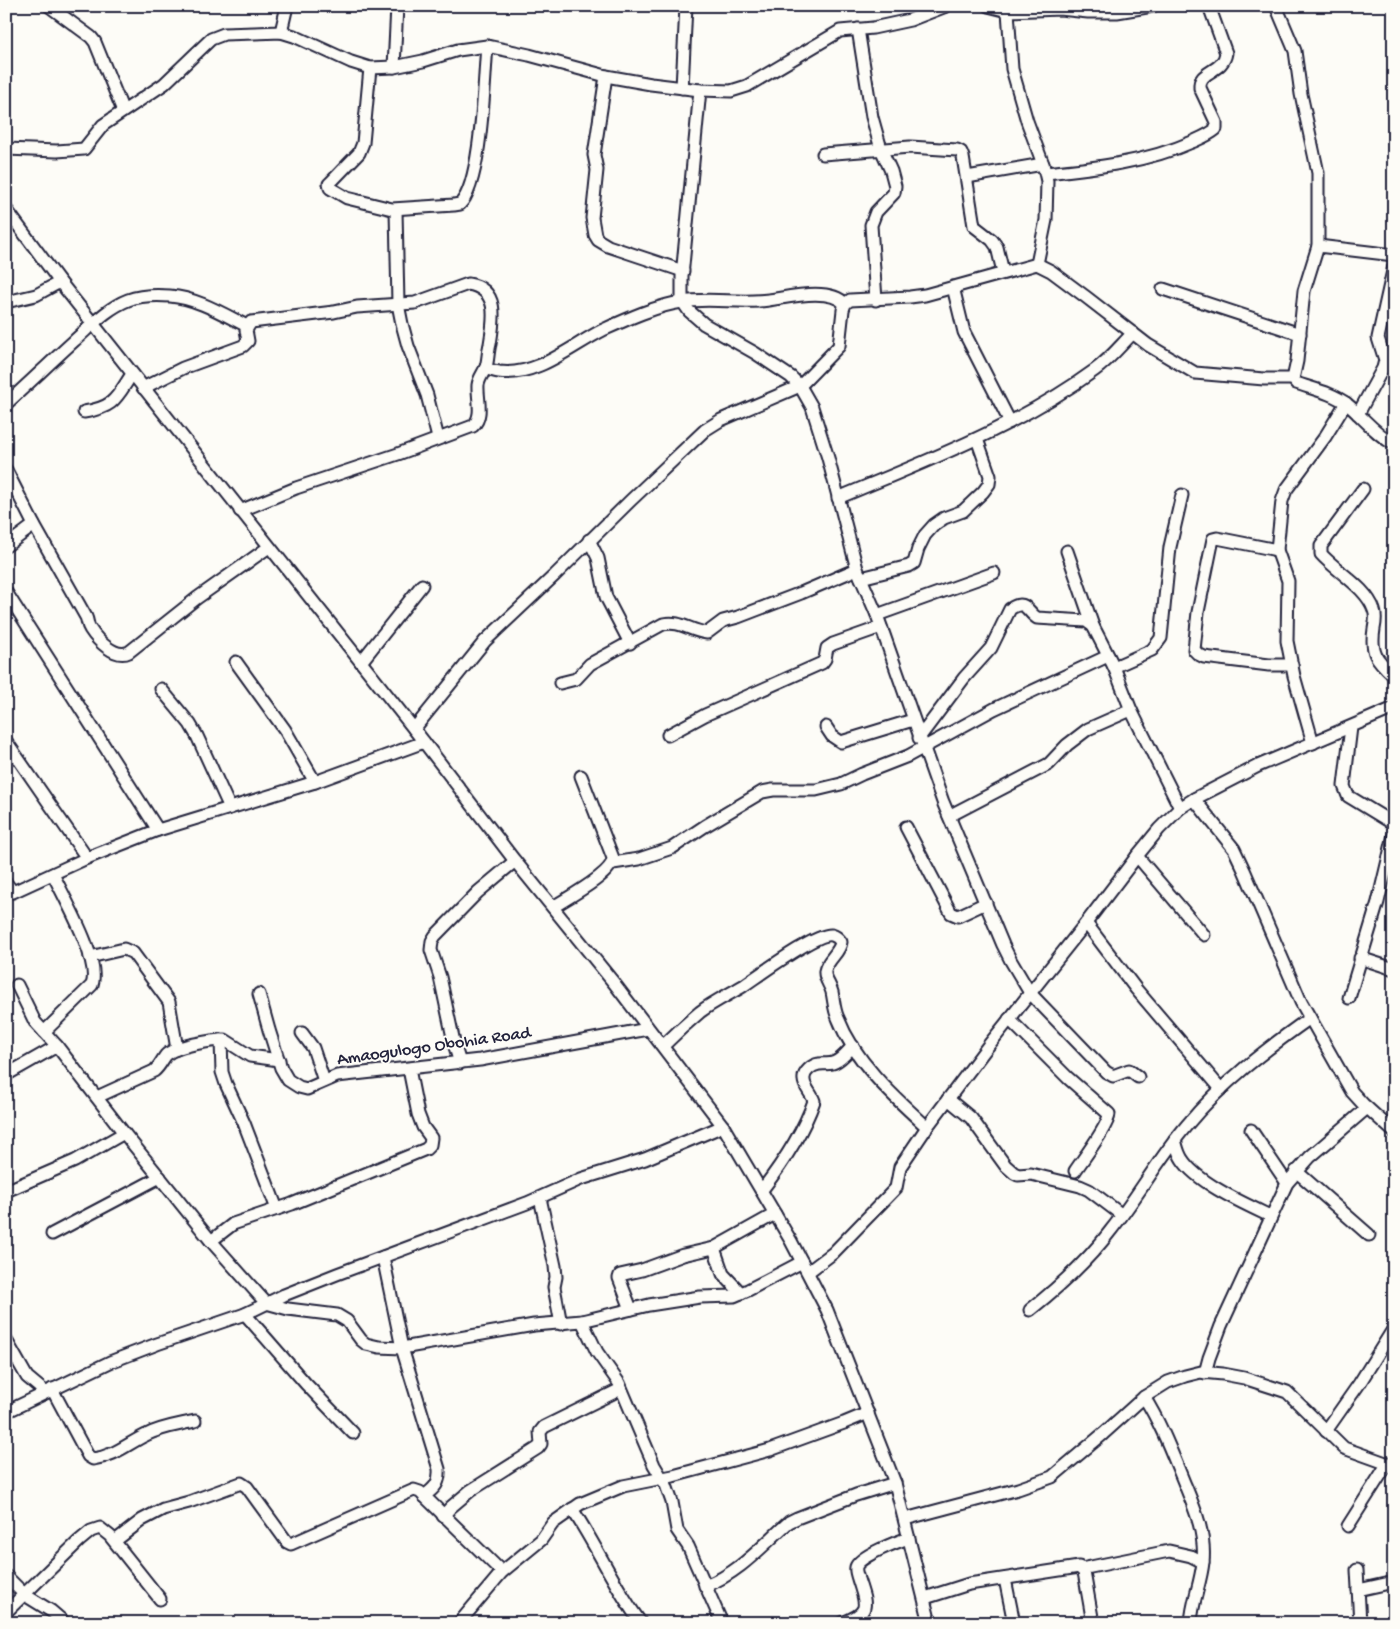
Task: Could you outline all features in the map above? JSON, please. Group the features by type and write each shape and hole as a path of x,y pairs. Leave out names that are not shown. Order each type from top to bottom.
{"street":[{"path":"49,6 95,42 124,111"},
{"path":"281,32 287,6"},
{"path":"394,67 397,6"},
{"path":"682,88 686,6"},
{"path":"6,149 57,152 79,151 88,145 103,126 164,84 211,38 217,35 281,32 351,62 370,68 394,67 423,61 458,50 487,46 529,55 606,76 682,88 731,91 747,86 840,31 910,20 946,6"},
{"path":"988,6 1008,12 1060,9 1107,12 1153,6"},
{"path":"967,177 1045,168 1092,168 1157,154 1211,133 1216,129 1216,122 1200,88 1200,82 1203,76 1225,61 1226,53 1209,6"},
{"path":"1276,6 1295,51 1301,94 1318,173 1318,246 1304,291 1293,380"},
{"path":"1008,12 1012,70 1045,168 1047,181 1046,220 1037,264"},
{"path":"858,29 872,117 881,149 891,171 895,186 894,193 876,212 871,225 876,300"},
{"path":"370,68 363,143 358,153 329,184 330,188 347,198 396,210 460,204 472,178 478,147 487,46"},
{"path":"606,76 594,155 597,170 592,218 593,230 598,240 608,246 683,271"},
{"path":"700,90 683,271 682,302 704,324 778,367 791,376 800,386 812,407 859,574 877,615 921,743 1011,961 1030,993 1110,1075 1113,1076 1129,1070 1138,1076"},
{"path":"822,154 910,147 957,150 961,152 967,177 974,226 992,240 997,247 1003,272"},
{"path":"6,209 60,282 414,729 723,1126 762,1190 827,1310 895,1483 930,1623"},
{"path":"396,210 398,304 408,346 427,395 438,438"},
{"path":"1318,246 1394,255"},
{"path":"414,729 485,640 555,576 589,540 705,430 721,420 800,386 839,346 843,310 850,300 910,297 1037,264 1058,276 1148,345 1194,373 1293,380 1296,383 1338,398 1346,403 1377,434 1394,444"},
{"path":"1358,414 1383,368 1385,360 1378,338 1394,266"},
{"path":"6,302 36,295 60,282"},
{"path":"143,388 183,368 242,346 248,341 246,330 251,322 334,312 357,307 415,303 468,284 477,286 489,296 493,312 493,325 486,367 478,385 478,419 473,426 398,454 296,488 240,511"},
{"path":"953,287 964,332 1010,422"},
{"path":"1163,289 1300,334"},
{"path":"486,367 491,371 504,372 532,368 605,329 661,306 682,302 758,301 805,295 835,296 846,304"},
{"path":"6,404 93,324 112,308 126,300 148,296 188,299 203,304 247,326"},
{"path":"838,498 977,439 1010,422 1096,369 1133,333"},
{"path":"84,412 101,409 110,404 115,400 132,374"},
{"path":"1313,743 1287,641 1288,581 1277,550 1282,501 1286,490 1346,403"},
{"path":"560,682 576,679 590,664 663,624 679,623 698,632 707,633 723,621 859,574 909,566 914,563 925,535 934,525 944,518 963,510 989,484 990,476 977,439"},
{"path":"6,470 34,525 77,599 90,630 110,649 120,654 129,652 197,598 269,547"},
{"path":"1363,489 1321,546 1321,554 1367,598 1375,611 1372,640 1373,653 1378,662 1394,676"},
{"path":"1114,667 1152,650 1161,638 1170,548 1182,496"},
{"path":"6,546 34,525"},
{"path":"1277,550 1217,538 1213,539 1198,612 1194,650 1204,657 1269,665 1292,665"},
{"path":"589,540 598,558 606,597 630,643"},
{"path":"1067,551 1093,626 1114,667 1131,710 1180,808"},
{"path":"877,615 994,573"},
{"path":"360,662 422,585"},
{"path":"6,592 158,830"},
{"path":"553,906 607,870 613,863 646,857 672,848 762,792 773,790 816,790 841,784 908,756 921,743 964,678 991,648 1010,609 1014,606 1023,605 1037,618 1086,621 1093,626"},
{"path":"668,735 704,715 822,663 828,648 833,644 881,627"},
{"path":"921,743 1108,656"},
{"path":"236,662 285,730 315,782"},
{"path":"161,689 190,724 197,736 230,808"},
{"path":"808,1272 833,1253 896,1188 900,1167 927,1127 1137,856 1159,829 1180,808 1258,766 1394,708"},
{"path":"950,816 1049,764 1067,745 1088,729 1131,710"},
{"path":"826,727 832,736 841,742 913,720"},
{"path":"1351,727 1344,786 1348,796 1394,824"},
{"path":"6,741 87,858"},
{"path":"8,890 53,874 87,858 158,830 315,782 424,742"},
{"path":"581,776 613,858 613,863"},
{"path":"1194,799 1234,849 1284,965 1310,1018 1352,1092 1394,1132"},
{"path":"906,827 951,914 958,916 986,903"},
{"path":"1349,998 1378,902 1394,835"},
{"path":"1137,856 1204,935"},
{"path":"460,1063 440,977 431,950 432,941 478,892 515,861"},
{"path":"44,1032 92,985 94,976 86,943 53,874"},
{"path":"1086,923 1136,988 1221,1089"},
{"path":"662,1046 690,1020 711,1005 742,987 794,952 825,936 832,935 841,942 840,948 828,963 824,978 830,986 838,1019 853,1046 884,1086 927,1127"},
{"path":"90,957 124,949 133,953 169,1002 177,1049"},
{"path":"1360,958 1394,969"},
{"path":"17,985 35,1022 57,1046 124,1134 211,1241 266,1303 288,1309 337,1315 347,1321 360,1340 366,1344 379,1347 402,1348 534,1325 582,1321 631,1309 700,1298 726,1297 741,1293 802,1262"},
{"name":"Amaogulogo Obohia Road","path":"259,994 268,1030 288,1080 299,1087 307,1089 337,1076 460,1063 648,1029"},
{"path":"1030,1310 1073,1274 1112,1230 1187,1124 1221,1089 1275,1043 1310,1018"},
{"path":"1009,1020 1068,1078 1109,1114 1105,1126 1075,1171"},
{"path":"302,1033 313,1048 324,1081"},
{"path":"221,1040 222,1072 277,1209"},
{"path":"97,1097 154,1071 160,1066 165,1056 177,1049 221,1040 229,1041 250,1056 279,1060"},
{"path":"6,1074 57,1046"},
{"path":"762,1190 792,1146 810,1113 814,1101 804,1082 807,1071 813,1066 837,1062 853,1046"},
{"path":"211,1241 232,1224 308,1198 426,1149 430,1145 431,1138 423,1127 418,1114 409,1069"},
{"path":"948,1099 971,1118 1005,1165 1014,1173 1018,1175 1031,1174 1080,1186 1122,1215"},
{"path":"1205,1373 1213,1343 1270,1216 1287,1183 1310,1157 1367,1108"},
{"path":"6,1412 110,1362 245,1314 266,1303 540,1198 581,1179 662,1152 723,1126"},
{"path":"1251,1130 1287,1183"},
{"path":"6,1191 75,1161 124,1134"},
{"path":"1175,1140 1182,1159 1200,1176 1235,1199 1270,1216"},
{"path":"1296,1171 1369,1235"},
{"path":"52,1234 160,1177"},
{"path":"540,1198 555,1266 556,1277 554,1287 561,1324"},
{"path":"631,1309 619,1278 620,1275 642,1270 683,1255 714,1248 775,1214"},
{"path":"714,1248 723,1274 741,1293"},
{"path":"383,1257 402,1348 440,1468 437,1485 424,1496"},
{"path":"245,1314 306,1384 353,1433"},
{"path":"582,1321 597,1352 616,1376 672,1502 677,1530 688,1546 722,1623"},
{"path":"1326,1431 1359,1384 1394,1328"},
{"path":"6,1340 27,1377 49,1390 88,1456 93,1459 123,1450 140,1438 156,1431 195,1421"},
{"path":"905,1519 1018,1490 1052,1477 1104,1434 1144,1397 1168,1382 1185,1376 1205,1373 1244,1378 1287,1392 1344,1448 1391,1464 1348,1526"},
{"path":"443,1516 470,1491 538,1448 541,1444 540,1432 544,1427 621,1389"},
{"path":"1144,1397 1161,1426 1195,1510 1203,1541 1203,1562 1193,1603 1191,1623"},
{"path":"459,1623 502,1572 541,1540 553,1524 572,1509 624,1486 662,1479 770,1450 868,1413"},
{"path":"115,1542 142,1520 163,1509 189,1502 241,1483 247,1486 289,1544 294,1544 410,1491 418,1491 502,1572"},
{"path":"705,1586 728,1574 746,1561 789,1522 856,1495 895,1483"},
{"path":"572,1509 621,1594 641,1623"},
{"path":"6,1612 92,1531 98,1528 103,1529 115,1542 160,1599"},
{"path":"842,1623 859,1617 863,1612 863,1594 856,1572 858,1564 874,1552 894,1542 910,1538"},
{"path":"925,1598 958,1587 1079,1567 1082,1569 1168,1551 1191,1556 1203,1562"},
{"path":"1082,1569 1093,1623"},
{"path":"1357,1570 1360,1623"},
{"path":"6,1576 25,1595 51,1611 65,1623"},
{"path":"1005,1579 1014,1623"},
{"path":"1358,1590 1394,1582"}]}
